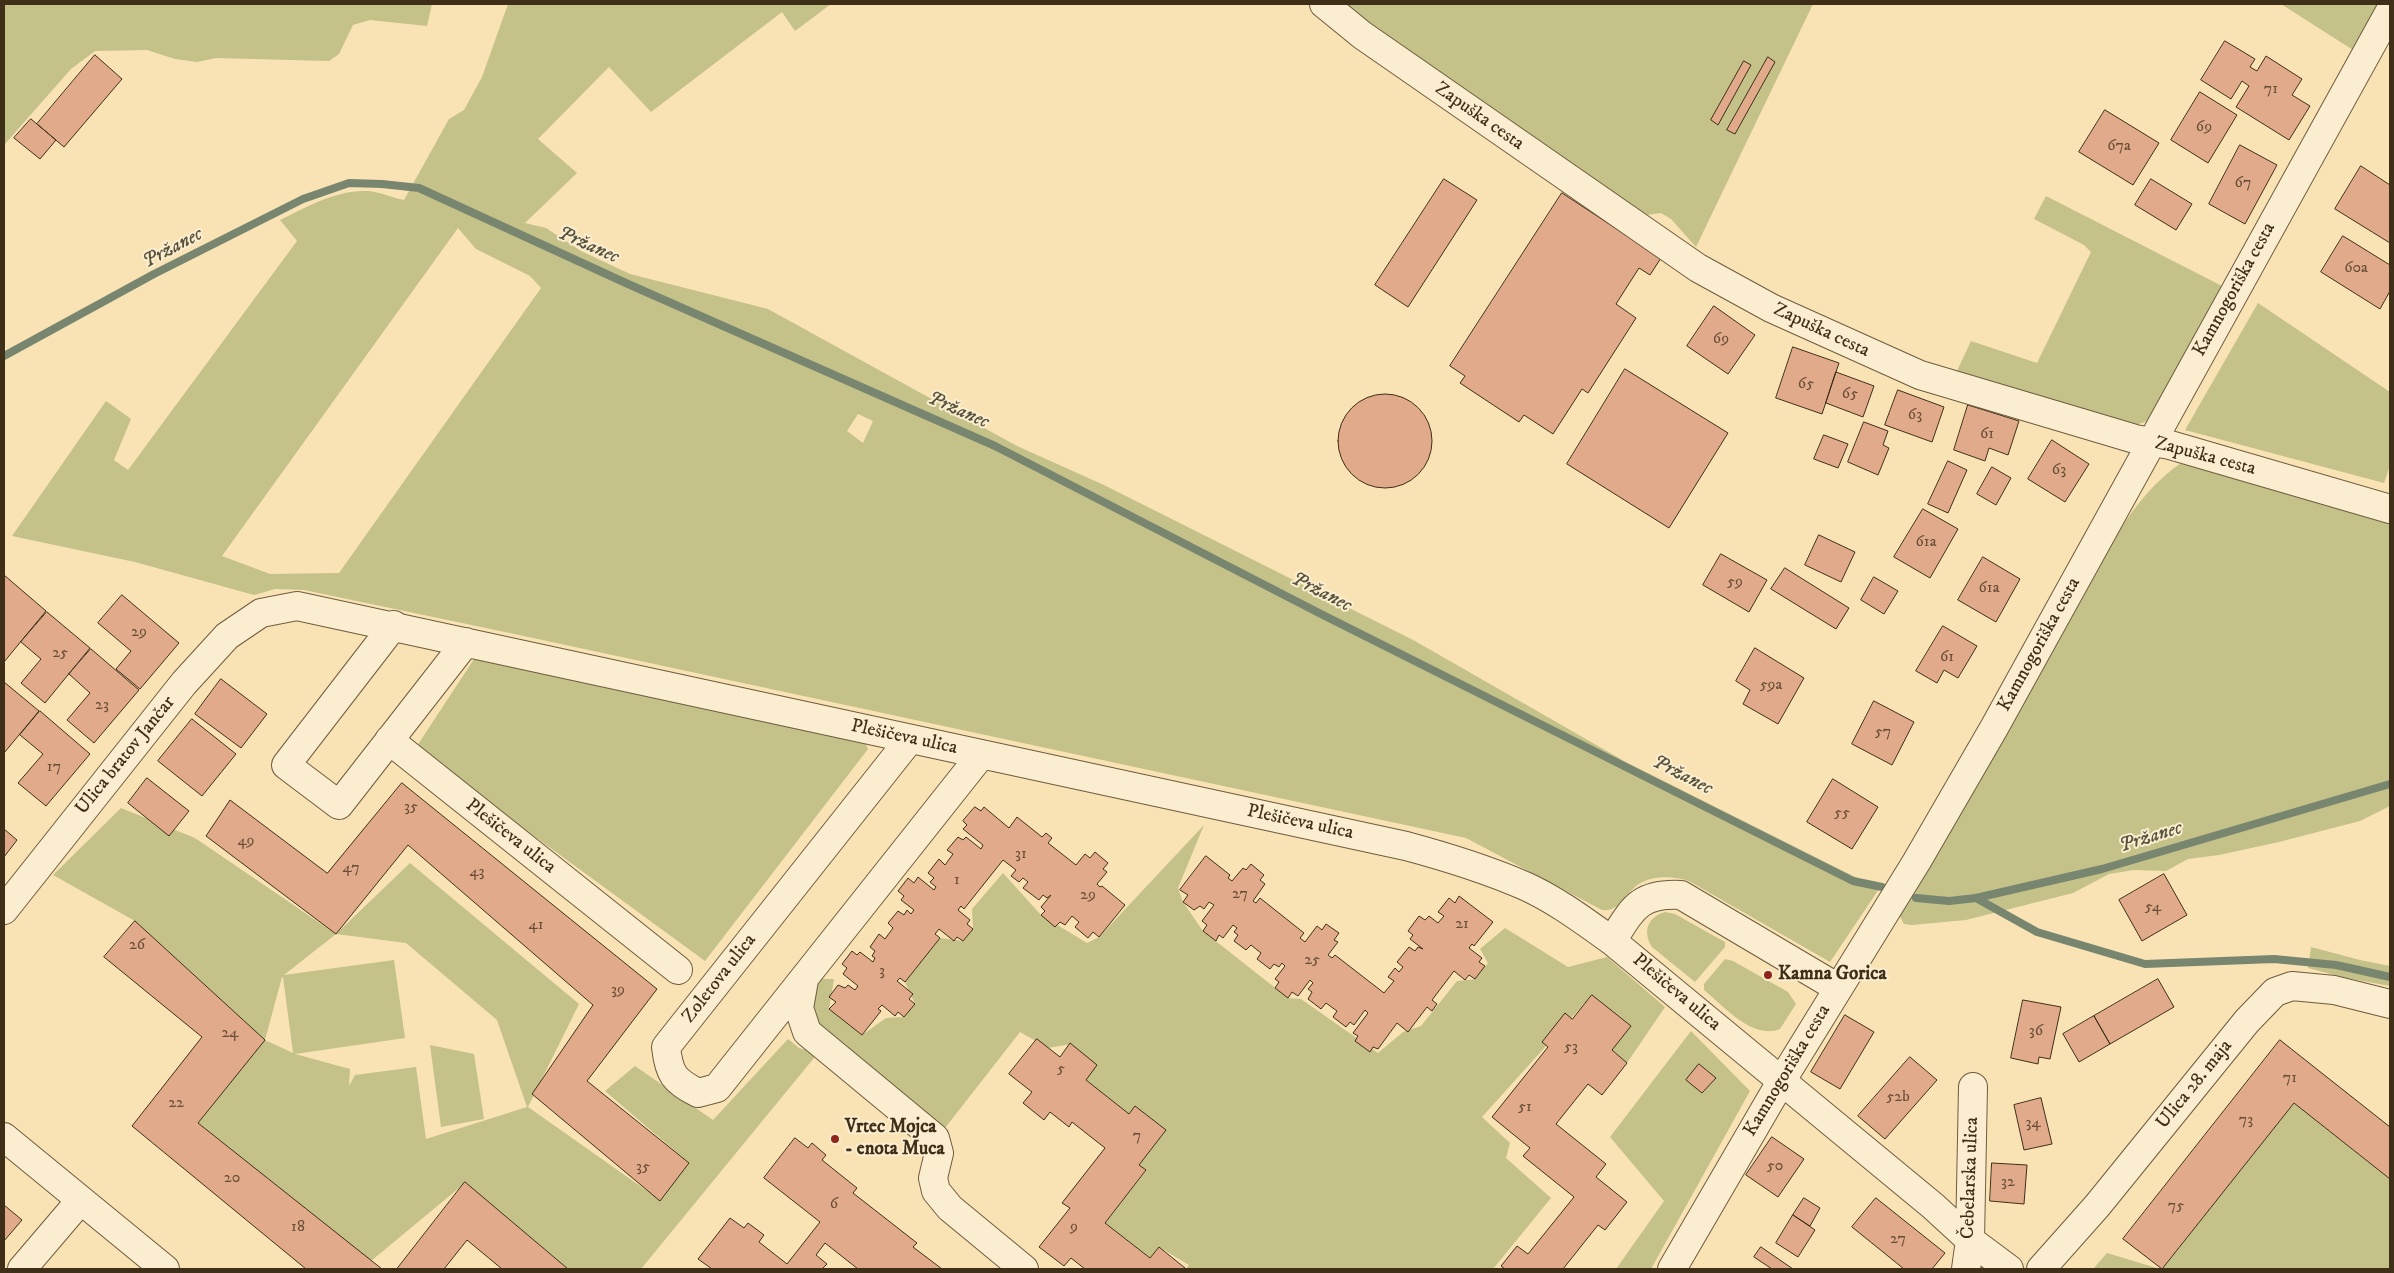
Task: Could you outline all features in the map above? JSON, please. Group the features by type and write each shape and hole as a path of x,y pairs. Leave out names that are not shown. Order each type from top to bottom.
{"street":[{"name":"Zapuška cesta","path":"1324,4 1362,35 1698,268 1771,308 1920,375 2390,509"},
{"name":"Kamnogoriška cesta","path":"1672,1269 1782,1080 1917,861 1994,728 2390,11"},
{"name":"Plešičeva ulica","path":"261,613 297,606 394,625 1406,846 1457,859 1526,887 1571,912 1612,940 1782,1080 1801,1099 1933,1206 1970,1240 2009,1269"},
{"name":"Ulica bratov Jančar","path":"4,910 184,683 227,636 261,613"},
{"path":"394,625 286,765 339,805 466,642"},
{"name":"Zoletova ulica","path":"910,739 666,1047 668,1065 679,1084 698,1093 717,1088 981,754"},
{"name":"Plešičeva ulica","path":"389,740 678,970"},
{"path":"1612,940 1629,916 1645,899 1655,895 1680,895 1838,988"},
{"name":"Zoletova ulica","path":"804,980 799,1008 807,1032 935,1138 939,1153 933,1178 936,1191 950,1208 1024,1269"},
{"name":"Ulica 28. maja","path":"2041,1269 2097,1206 2247,1021 2275,992 2292,986 2326,989 2390,1004"},
{"name":"Čebelarska ulica","path":"1966,1269 1970,1240 1973,1087"},
{"path":"4,1138 165,1269"},
{"path":"22,1269 80,1201"}],"shaded area":[{"path":"4,4 432,4 427,26 370,20 353,25 339,54 329,61 216,58 197,62 175,59 147,50 95,51 71,69 4,145"},
{"path":"508,4 831,4 795,31 782,12 651,112 609,67 538,139 577,173 525,223 546,228 581,251 630,274 768,309 1017,446 1104,485 1415,641 1626,762 1879,889 1830,962 1683,879 1664,877 1645,881 1634,888 1618,905 1608,910 1602,910 1466,838 304,590 275,589 254,595 135,562 12,536 106,401 131,419 114,460 128,470 297,241 280,220 322,200 355,191 376,192 404,200 449,119 464,110 482,77","holes":["458,228 476,249 530,276 541,288 339,573 270,574 222,556","858,414 873,421 863,443 847,431"]},
{"path":"1340,4 1813,4 1696,247 1671,219 1661,213 1640,216"},
{"path":"2281,4 2379,4 2361,39 2353,50"},
{"path":"2046,196 2222,286 2152,414 2145,422 2135,425 2096,412 2004,390 1956,373 1971,341 2037,363 2091,252 2084,245 2034,219"},
{"path":"2258,303 2390,392 2390,466 2384,483 2185,430"},
{"path":"2186,460 2390,517 2390,806 2360,821 2279,842 2219,855 2188,859 2166,871 2134,870 2109,874 2073,893 1966,920 1912,925 1904,924 1899,915 1917,888 2002,741 2112,541 2146,494 2165,475"},
{"path":"476,656 862,737 868,749 705,961 415,749"},
{"path":"121,808 195,838 336,934 410,863 579,1004 528,1107 660,1200 689,1163 605,1091 635,1066 713,1120 788,1039 799,1048 818,1053 641,1269 568,1269 465,1183 371,1261 198,1123 264,1040 135,921 53,875","holes":["336,934 406,943 497,1020 527,1107 426,1139 416,1067 355,1075 349,1086 350,1069 295,1054 405,1038 394,960 284,975","283,977 293,1053 265,1040"]},
{"path":"1204,825 1178,888 1183,902 1203,931 1288,998 1301,999 1378,1053 1403,1032 1421,1026 1457,981 1475,979 1488,963 1480,949 1505,928 1568,967 1607,957 1665,1007 1627,1063 1612,1050 1592,995 1482,1117 1510,1143 1506,1158 1551,1198 1493,1269 1186,1269 1189,1265 1159,1247 1150,1258 1105,1223 1146,1171 1139,1165 1166,1130 1135,1106 1129,1114 1086,1080 1071,1044 1048,1048 1020,1032 945,1128 816,1025 808,1002 819,979 834,979 829,1009 862,1035 886,1018 904,1017 915,1004 905,982 940,938 963,941 973,929 972,909 1003,873 1041,915 1087,943 1099,937"},
{"path":"1665,912 1675,914 1725,942 1725,947 1695,982 1652,947 1649,941 1647,935 1648,925 1654,917"},
{"path":"2311,947 2390,966 2390,986 2346,978 2308,968"},
{"path":"1725,959 1733,961 1788,992 1796,1004 1780,1029 1770,1031 1759,1030 1749,1026 1729,1012 1704,990 1704,984"},
{"path":"1691,1031 1750,1091 1651,1269 1616,1269 1664,1201 1610,1137"},
{"path":"430,1045 474,1054 484,1119 441,1127"},
{"path":"2294,1103 2390,1179 2390,1269 2162,1269"},
{"path":"2107,1253 2160,1269 2093,1269"}],"building":[{"path":"2225,41 2255,59 2250,67 2257,71 2266,56 2302,79 2292,95 2310,106 2289,140 2236,107 2249,86 2242,81 2231,99 2201,80"},
{"path":"95,55 122,79 64,147 37,124"},
{"path":"1768,57 1775,62 1735,134 1727,130"},
{"path":"1744,61 1751,65 1718,125 1711,120"},
{"path":"2200,92 2237,115 2208,163 2171,140"},
{"path":"2105,110 2159,143 2133,185 2079,152"},
{"path":"31,119 56,140 40,159 14,138"},
{"path":"2240,145 2277,165 2245,224 2209,204"},
{"path":"2361,166 2390,185 2390,243 2335,209"},
{"path":"1444,179 1477,200 1408,307 1375,285"},
{"path":"2151,179 2192,204 2176,230 2135,205"},
{"path":"1562,193 1661,258 1650,275 1639,268 1616,304 1636,318 1588,393 1582,389 1553,434 1524,415 1519,422 1460,383 1465,376 1450,366"},
{"path":"2343,236 2390,265 2390,291 2380,309 2321,272"},
{"path":"1714,306 1755,335 1728,374 1687,346"},
{"path":"1793,347 1839,363 1822,414 1776,398"},
{"path":"1625,369 1728,433 1669,528 1567,464"},
{"path":"1836,372 1874,386 1863,417 1826,403"},
{"path":"1898,390 1944,407 1932,442 1885,425"},
{"path":"1385,394 1403,398 1418,408 1428,423 1432,441 1428,459 1418,474 1403,484 1385,488 1367,484 1352,474 1342,459 1338,441 1342,423 1352,408 1367,398"},
{"path":"1968,405 2019,421 2008,455 1989,448 1985,461 1954,450"},
{"path":"1864,422 1888,431 1883,445 1889,448 1878,475 1848,462"},
{"path":"1824,435 1848,444 1838,468 1814,459"},
{"path":"2052,440 2089,464 2065,502 2028,479"},
{"path":"1948,461 1967,470 1948,513 1928,504"},
{"path":"1992,467 2011,478 1996,505 1977,494"},
{"path":"1923,509 1958,529 1930,578 1894,557"},
{"path":"1819,535 1855,552 1841,582 1805,565"},
{"path":"1721,554 1767,580 1749,612 1703,585"},
{"path":"1983,557 2020,579 1996,622 1958,600"},
{"path":"1785,568 1849,608 1836,629 1771,589"},
{"path":"4,575 46,611 4,662"},
{"path":"1874,577 1898,591 1884,614 1861,600"},
{"path":"122,595 179,643 140,689 116,669 131,651 98,623"},
{"path":"47,612 90,648 45,703 21,683 41,659 21,642"},
{"path":"1943,626 1977,646 1958,678 1944,670 1937,683 1916,671"},
{"path":"1755,648 1804,678 1778,724 1743,704 1750,690 1736,681"},
{"path":"91,649 139,690 94,743 67,720 90,693 69,674"},
{"path":"221,679 267,714 241,748 195,714"},
{"path":"4,682 39,711 4,753"},
{"path":"1874,701 1914,722 1892,765 1852,744"},
{"path":"40,711 90,754 46,806 18,783 43,754 20,735"},
{"path":"192,719 236,754 202,796 158,761"},
{"path":"147,778 189,811 169,836 128,803"},
{"path":"1833,779 1878,807 1852,849 1807,822"},
{"path":"402,783 657,989 587,1081 689,1163 660,1201 532,1094 593,1005 408,845 336,934 206,836 230,800 327,873"},
{"path":"975,807 981,811 984,807 1009,828 1017,817 1042,837 1046,833 1052,838 1048,843 1076,865 1085,854 1090,858 1095,852 1108,863 1103,869 1107,872 1097,884 1125,905 1099,937 1093,932 1088,938 1075,927 1079,922 1072,916 1065,925 1060,922 1055,927 1041,915 1045,911 1041,907 1051,895 1047,898 1043,895 1039,900 1023,888 1028,882 1023,878 1019,882 1011,876 1016,870 1003,860 964,909 961,906 958,910 970,920 967,924 973,929 963,941 957,937 954,941 939,929 935,934 940,938 905,982 900,978 897,981 913,994 909,999 915,1004 904,1017 898,1012 895,1016 882,1005 878,1009 881,1011 862,1035 829,1009 836,1002 829,997 838,985 845,988 848,985 855,990 858,986 843,974 847,968 842,964 852,951 857,955 860,952 873,962 875,958 872,956 875,951 870,947 879,934 885,939 893,928 888,923 898,911 904,915 907,910 911,914 914,910 901,900 904,896 898,891 908,878 914,883 918,877 934,890 936,887 930,882 934,878 928,873 939,859 945,865 953,854 947,850 958,837 963,840 966,837 981,849 983,845 963,829 967,825 963,821"},
{"path":"4,829 17,840 4,857"},
{"path":"1206,856 1230,875 1228,878 1232,881 1243,868 1246,870 1251,864 1264,875 1260,880 1265,884 1253,901 1256,903 1260,898 1304,933 1300,938 1305,942 1317,926 1322,930 1326,924 1339,933 1334,940 1338,942 1328,955 1332,958 1335,955 1384,993 1394,981 1388,977 1395,968 1399,972 1403,967 1397,962 1409,947 1415,951 1418,947 1423,949 1410,939 1413,935 1408,931 1419,916 1425,920 1429,916 1438,923 1444,916 1438,912 1449,898 1455,903 1459,896 1493,922 1474,946 1472,944 1469,948 1482,958 1479,962 1485,966 1475,979 1469,975 1465,980 1454,971 1432,1000 1437,1004 1432,1011 1427,1007 1408,1032 1397,1023 1378,1049 1373,1047 1370,1052 1355,1041 1358,1036 1353,1033 1368,1013 1365,1010 1354,1025 1350,1022 1346,1027 1333,1017 1337,1011 1326,1003 1321,1009 1308,999 1312,992 1308,989 1313,983 1310,980 1298,996 1292,992 1288,998 1275,988 1279,982 1275,979 1285,966 1282,963 1279,967 1274,964 1270,969 1257,959 1261,953 1251,945 1246,950 1234,941 1238,935 1234,932 1237,928 1233,925 1223,938 1219,935 1216,941 1203,931 1207,925 1202,921 1214,905 1209,902 1204,909 1200,906 1194,910 1183,902 1188,895 1180,890"},
{"path":"2164,874 2187,915 2142,941 2119,900"},
{"path":"135,921 265,1040 198,1123 382,1269 306,1269 132,1126 202,1037 104,957"},
{"path":"2158,979 2174,1007 2110,1044 2094,1016"},
{"path":"1592,995 1631,1026 1612,1050 1627,1063 1602,1095 1588,1084 1556,1124 1606,1164 1596,1177 1627,1202 1605,1230 1598,1225 1563,1269 1505,1269 1501,1266 1517,1246 1528,1254 1574,1197 1523,1156 1530,1148 1492,1117 1548,1047 1542,1042 1565,1013 1572,1019"},
{"path":"2023,1000 2061,1007 2050,1059 2039,1057 2038,1064 2011,1058"},
{"path":"1845,1015 1874,1032 1840,1089 1811,1072"},
{"path":"2094,1016 2110,1044 2079,1062 2063,1034"},
{"path":"1037,1039 1060,1057 1070,1043 1097,1065 1086,1080 1129,1114 1135,1106 1166,1130 1139,1165 1146,1170 1105,1223 1150,1258 1159,1247 1185,1268 1085,1269 1071,1258 1064,1266 1039,1247 1070,1208 1062,1203 1105,1148 1072,1122 1069,1127 1050,1112 1044,1120 1023,1103 1032,1092 1009,1074"},
{"path":"2280,1040 2390,1127 2390,1179 2294,1103 2162,1269 2123,1239"},
{"path":"1910,1057 1937,1080 1885,1139 1858,1116"},
{"path":"1699,1064 1716,1078 1702,1093 1686,1080"},
{"path":"2041,1098 2052,1144 2024,1150 2014,1105"},
{"path":"1772,1137 1804,1159 1778,1197 1746,1175"},
{"path":"795,1138 808,1148 812,1143 826,1155 822,1160 857,1188 853,1193 917,1243 913,1247 942,1269 858,1269 825,1243 816,1255 827,1264 822,1269 712,1269 698,1259 730,1218 744,1228 748,1223 764,1235 759,1242 787,1264 820,1222 764,1178"},
{"path":"1992,1163 2027,1165 2024,1204 1990,1201"},
{"path":"465,1182 568,1269 502,1269 467,1240 444,1269 397,1269"},
{"path":"1804,1198 1820,1208 1810,1226 1793,1215"},
{"path":"1876,1198 1945,1253 1932,1269 1904,1269 1852,1227"},
{"path":"4,1205 22,1220 4,1241"},
{"path":"1793,1215 1815,1230 1798,1257 1776,1243"},
{"path":"1761,1247 1793,1269 1772,1269 1754,1257"}],"waterway":[{"name":"Pržanec","path":"4,356 154,274 303,199 349,183 419,188 628,284 995,446 1321,614 1853,881 1882,887"},
{"name":"Pržanec","path":"1916,898 1949,901 1976,898 2102,869 2390,784"},
{"path":"1976,898 2037,932 2145,964 2274,959 2336,965 2390,977"}],"place":[{"name":"Kamna Gorica","path":"1768,975"},
{"name":"Vrtec Mojca - enota Muca","path":"835,1139"}]}
